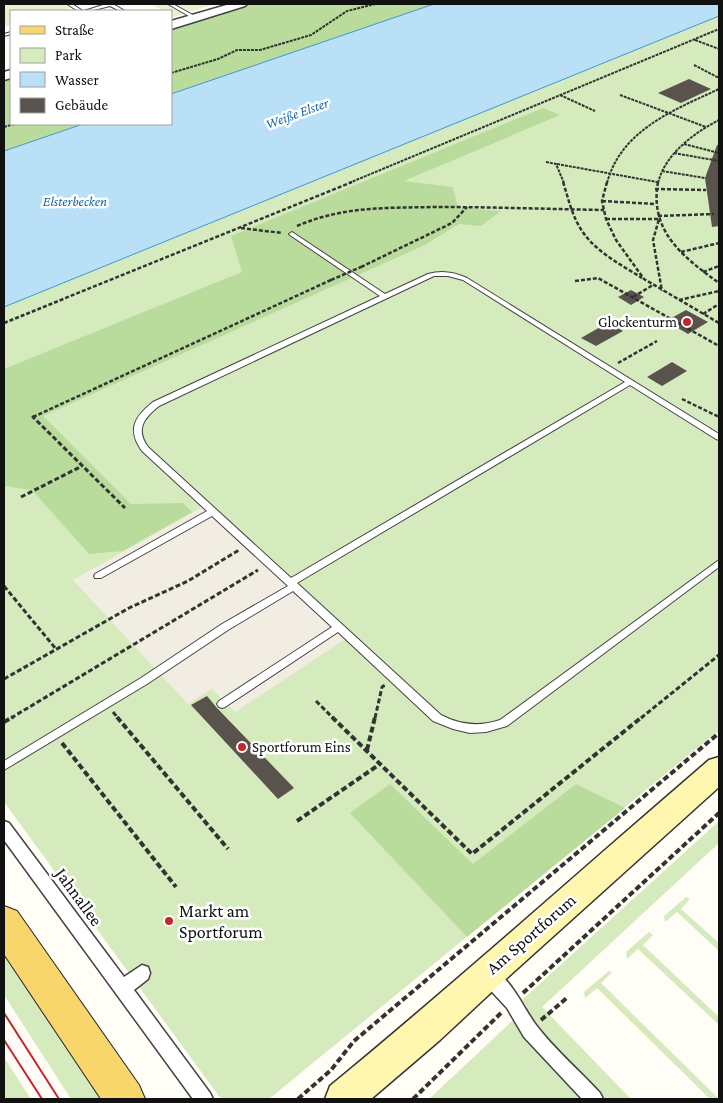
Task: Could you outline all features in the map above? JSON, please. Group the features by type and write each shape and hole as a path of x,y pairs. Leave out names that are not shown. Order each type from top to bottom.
{"main road":[{"name":"Am Sportforum","path":"343,1099 428,1028 486,974 719,769"},
{"path":"4,923 125,1099"}],"street":[{"path":"172,25 241,4"},
{"name":"Jahnallee","path":"4,828 204,1099"},
{"path":"122,989 142,973"},
{"path":"486,974 513,1002 530,1031 594,1099"}],"lane":[{"path":"90,10 111,4"},
{"path":"170,4 196,18"},
{"path":"292,234 384,296"},
{"path":"719,437 459,276 445,273 430,275 164,400 144,414 137,425 136,432 140,444 248,545 437,718 458,728 482,729 503,723 719,563"},
{"path":"4,766 107,704 292,585 630,382"},
{"path":"98,576 213,512"},
{"path":"222,704 338,627"}],"path":[{"path":"172,72 218,60 237,50 260,50 311,35 347,11 375,4"},
{"path":"4,323 241,228 719,29"},
{"path":"694,39 719,49"},
{"path":"694,65 719,78"},
{"path":"644,280 616,240 606,219 602,201 611,167 631,140 666,113 719,89"},
{"path":"560,95 595,111"},
{"path":"620,95 706,128"},
{"path":"719,120 683,144 674,153 662,171 655,189 655,204 658,218 668,237 680,252 719,283"},
{"path":"714,123 719,125"},
{"path":"683,144 719,152"},
{"path":"674,153 717,161"},
{"path":"546,162 657,182"},
{"path":"556,164 564,178 571,208 580,228 606,255 662,291 719,322"},
{"path":"662,171 704,178"},
{"path":"655,189 706,190"},
{"path":"602,201 655,204"},
{"path":"241,228 258,232 292,234 298,225 313,219 363,208 468,206 604,210"},
{"path":"125,508 33,417 361,267 452,223 468,206"},
{"path":"606,219 714,214"},
{"path":"658,218 653,240 662,291"},
{"path":"680,252 719,243"},
{"path":"703,272 719,266"},
{"path":"575,281 598,278 719,346"},
{"path":"633,297 654,286"},
{"path":"679,300 719,291"},
{"path":"703,314 719,304"},
{"path":"615,365 657,341"},
{"path":"21,497 82,466"},
{"path":"4,678 129,608 188,580 248,545"},
{"path":"4,722 269,563"},
{"path":"4,586 56,649"},
{"path":"316,701 472,854 719,655"},
{"path":"367,751 382,687"},
{"path":"107,704 228,849"},
{"path":"298,1099 331,1070 354,1041 719,734"},
{"path":"55,735 176,887"},
{"path":"297,821 380,764"},
{"path":"413,1099 513,1002 719,813"},
{"path":"530,1031 568,997"}],"green space":[{"path":"4,4 63,4 70,8 63,10 10,10 10,25 4,27"},
{"path":"151,4 216,4 174,17 172,16 172,10 163,10"},
{"path":"237,4 434,4 172,94 172,25"},
{"path":"719,16 719,730 269,1099 221,1099 4,802 4,307"},
{"path":"10,74 10,125 80,125 4,151 4,77"},
{"path":"543,108 560,115 404,181 453,187 458,208 501,211 481,226 459,224 425,245 43,416 131,504 183,503 192,512 123,551 89,554 32,490 4,486 4,369 242,272 231,236"},
{"path":"390,784 473,864 576,784 625,808 467,937 350,813"},
{"path":"719,821 719,843 542,1007 631,1099 429,1099 527,1007 522,1000"},
{"path":"686,897 690,899 681,909 719,943 719,951 677,912 665,922 664,916"},
{"path":"649,932 653,935 643,945 719,1017 719,1025 638,949 627,959 626,952"},
{"path":"4,947 106,1099 71,1099 4,995"},
{"path":"609,971 612,972 601,983 719,1099 710,1099 597,988 585,998 584,992"},
{"path":"4,1057 31,1099 4,1099"}],"shaded area":[{"path":"206,505 348,637 235,712 212,689 188,704 73,580"}],"water":[{"name":"Elsterbecken","path":"434,4 719,4 719,16 4,307 4,151 80,125 172,125 172,94"}],"building":[{"path":"689,79 711,89 681,103 658,93"},
{"path":"717,145 719,145 719,226 712,227 705,178"},
{"path":"631,290 644,297 631,305 618,297"},
{"path":"686,310 708,322 688,334 666,321"},
{"path":"609,322 623,331 596,346 581,338"},
{"path":"672,362 687,371 662,386 647,377"},
{"name":"Sportforum Eins","path":"207,696 294,788 278,799 191,705"}],"tram line":[{"path":"4,1013 59,1099"},
{"path":"4,1040 42,1099"}],"place":[{"name":"Glockenturm","path":"687,322"},
{"name":"Sportforum Eins","path":"242,747"},
{"name":"Markt am Sportforum","path":"169,921"}],"water label":[{"name":"Weiße Elster","path":"297,113"}]}
